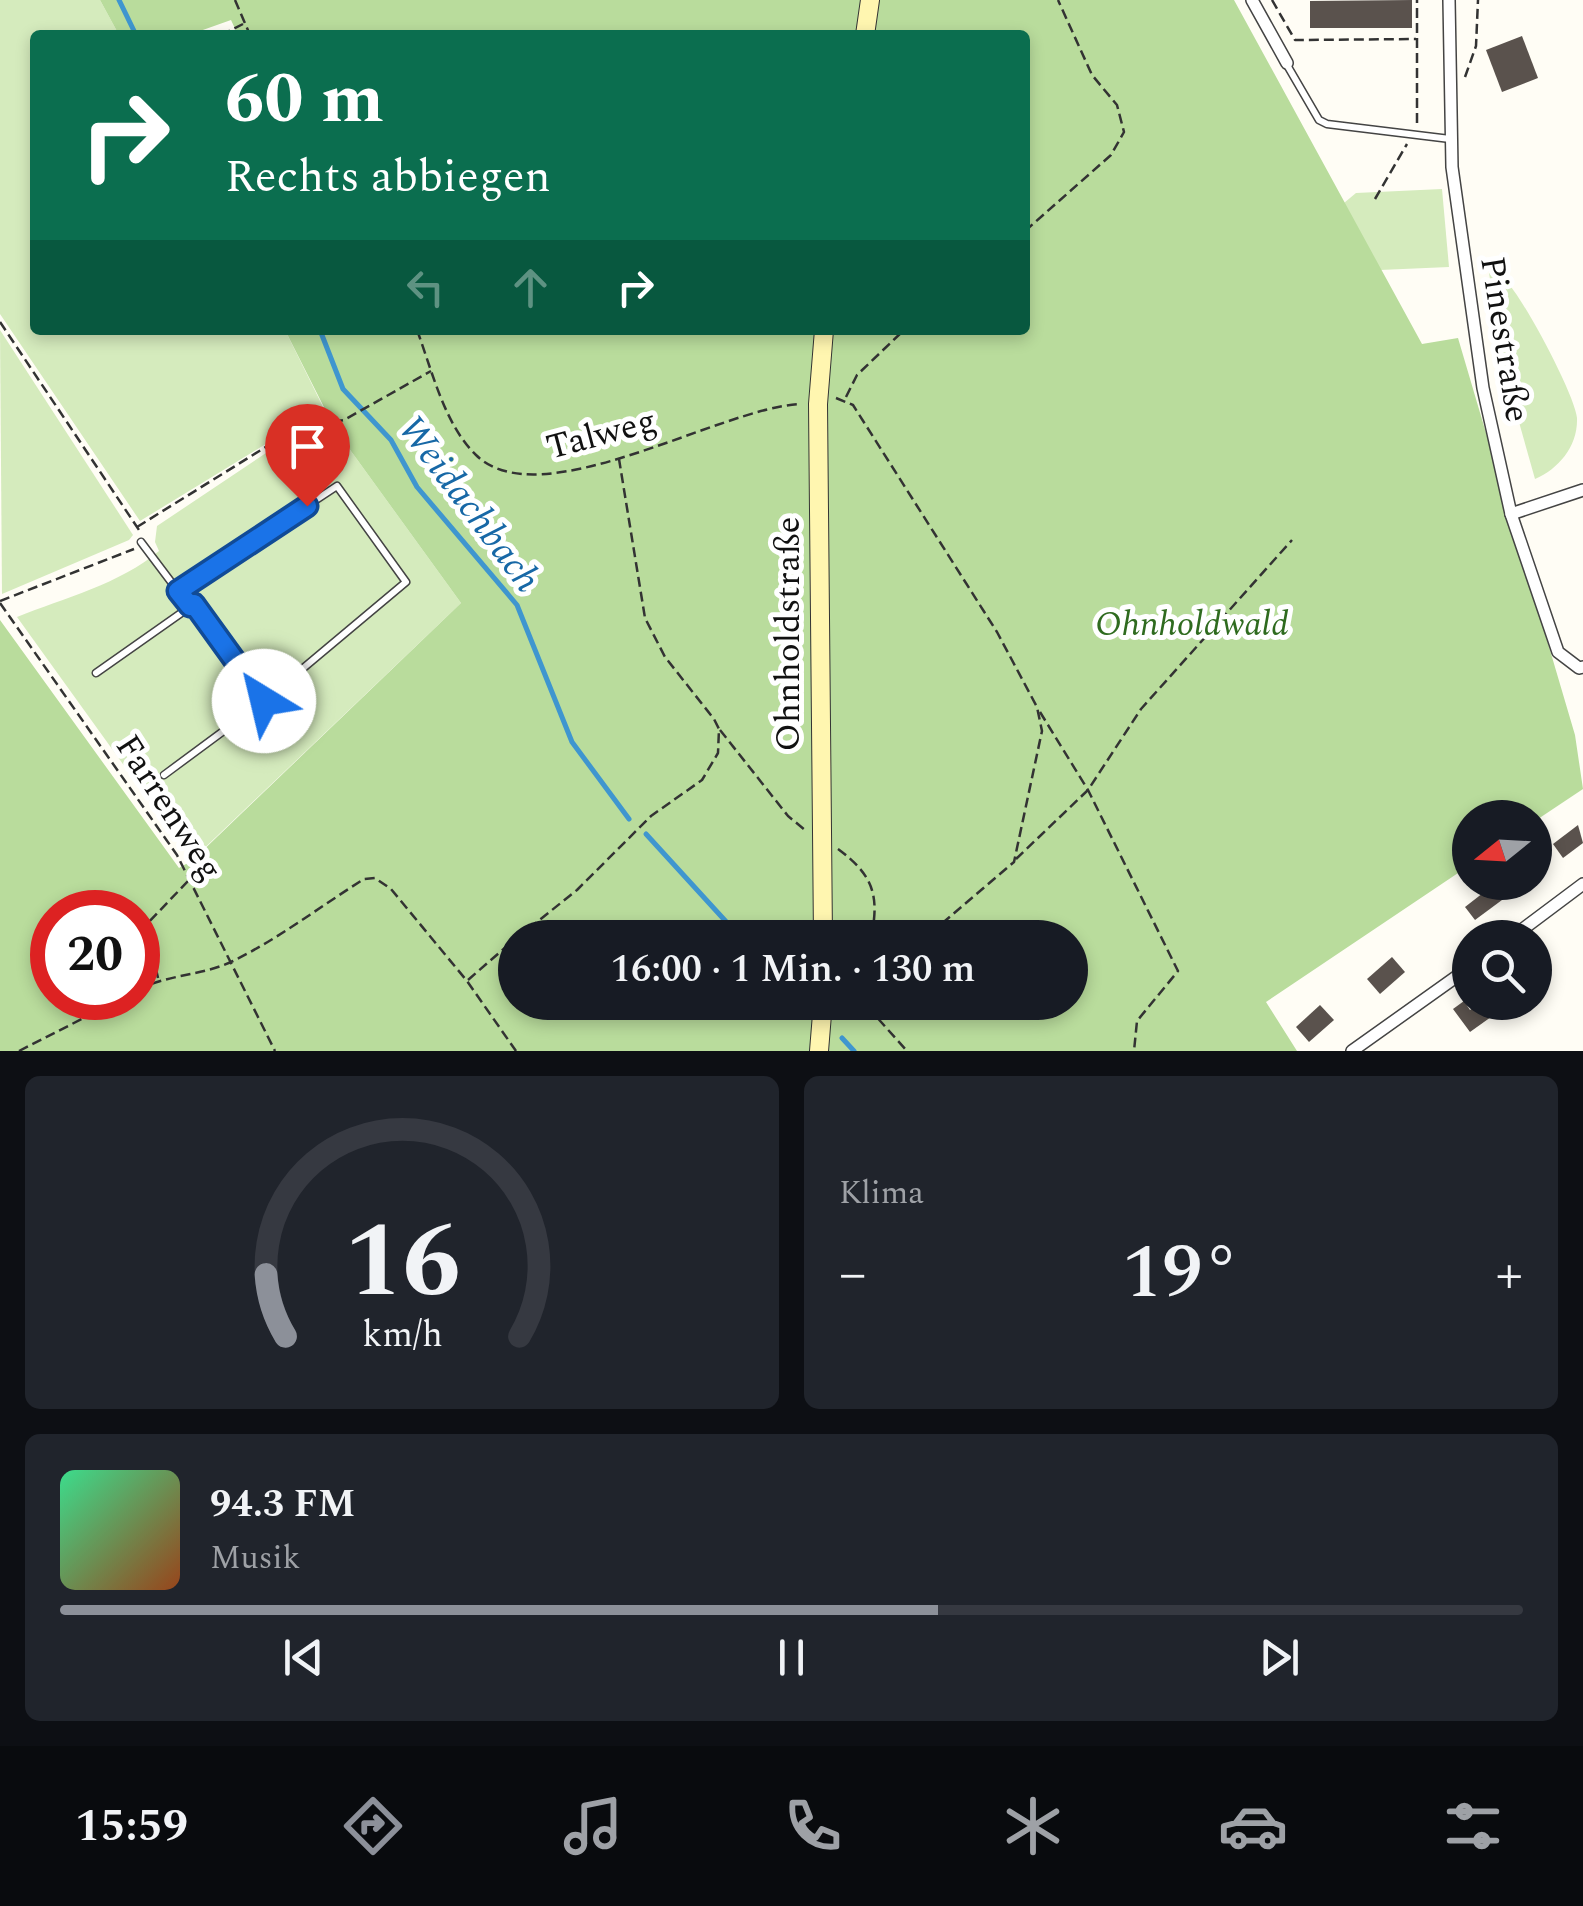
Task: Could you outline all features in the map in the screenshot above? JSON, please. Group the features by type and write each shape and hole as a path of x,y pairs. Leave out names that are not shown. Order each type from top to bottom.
{"main road":[{"path":"866,30 870,0"},
{"name":"Ohnholdstraße","path":"823,920 818,401 824,335"},
{"path":"819,1051 822,1020"}],"street":[{"path":"1252,0 1286,64"},
{"name":"Pinestraße","path":"1449,0 1450,139 1482,388 1511,514 1558,652 1581,668"},
{"path":"1511,514 1583,490"},
{"path":"1536,920 1583,884"},
{"path":"1352,1051 1452,981"}],"lane":[{"path":"1286,64 1318,120 1450,139"},
{"path":"164,775 264,701 406,582 337,486 178,591"},
{"path":"141,542 190,606"},
{"path":"96,674 194,604 264,701"}],"path":[{"path":"235,0 248,30"},
{"path":"1030,227 1111,155 1124,132 1117,105 1092,74 1058,0"},
{"path":"1272,0 1295,40 1417,39"},
{"path":"1375,199 1416,124 1417,0"},
{"path":"1464,80 1476,46 1478,0"},
{"path":"231,30 245,23"},
{"path":"0,322 137,527 141,542 0,602"},
{"name":"Talweg","path":"419,335 463,439 489,466 535,476 619,458 792,405 846,399"},
{"path":"899,335 857,375 846,399 894,467 997,632 1088,790 1178,972 1137,1021 1134,1051"},
{"path":"137,527 298,427 329,425 360,413 432,370"},
{"path":"619,458 645,618 659,648 788,816 861,866 872,888 874,920"},
{"path":"946,920 1014,862 1088,790 1141,709 1292,540"},
{"name":"Farrenweg","path":"0,602 191,878 275,1051"},
{"path":"1014,862 1042,731 1038,707"},
{"path":"538,920 594,874 652,816 702,780 718,754 719,729"},
{"path":"160,910 191,878"},
{"path":"160,980 207,972 233,961 364,879 375,878 391,890 467,981 516,1051"},
{"path":"467,981 498,954"},
{"path":"19,1051 80,1020"},
{"path":"880,1020 907,1051"}],"green space":[{"path":"0,0 100,0 116,30 30,30 30,335 287,335 330,421 297,425 140,521 0,314"},
{"name":"Ohnholdwald","path":"100,0 1234,0 1422,344 1458,338 1575,735 1583,789 1552,810 1552,800 1452,800 1452,877 1266,1002 1297,1051 0,1051 0,620 179,868 193,860 461,603 335,429 288,335 1030,335 1030,30 236,30 231,20 203,30 116,30"},
{"path":"1442,189 1449,267 1380,270 1344,203 1356,193"},
{"path":"1489,273 1504,279 1522,303 1558,368 1577,418 1574,438 1565,455 1535,479 1506,376"},
{"path":"0,330 133,535 2,594"},
{"path":"335,429 461,603 192,860 17,617 91,589 144,563 159,551 155,542 157,526 290,437"}],"building":[{"path":"1412,0 1412,28 1310,28 1310,1"},
{"path":"1522,36 1538,78 1502,92 1486,50"},
{"path":"1578,825 1583,843 1563,858 1553,844"},
{"path":"1474,900 1502,900 1475,920 1465,907"},
{"path":"1392,957 1405,972 1380,994 1367,979"},
{"path":"1320,1005 1334,1020 1309,1042 1296,1027"},
{"path":"1461,1020 1487,1020 1470,1032"}],"waterway":[{"name":"Weidachbach","path":"119,0 134,30"},
{"name":"Weidachbach","path":"322,335 343,389 391,440 417,487 517,605 572,742 629,819"},
{"name":"Weidachbach","path":"646,834 725,920"},
{"name":"Weidachbach","path":"842,1038 854,1051"}],"route":[{"path":"264,701 194,604 190,606 178,591 307,506"}]}
